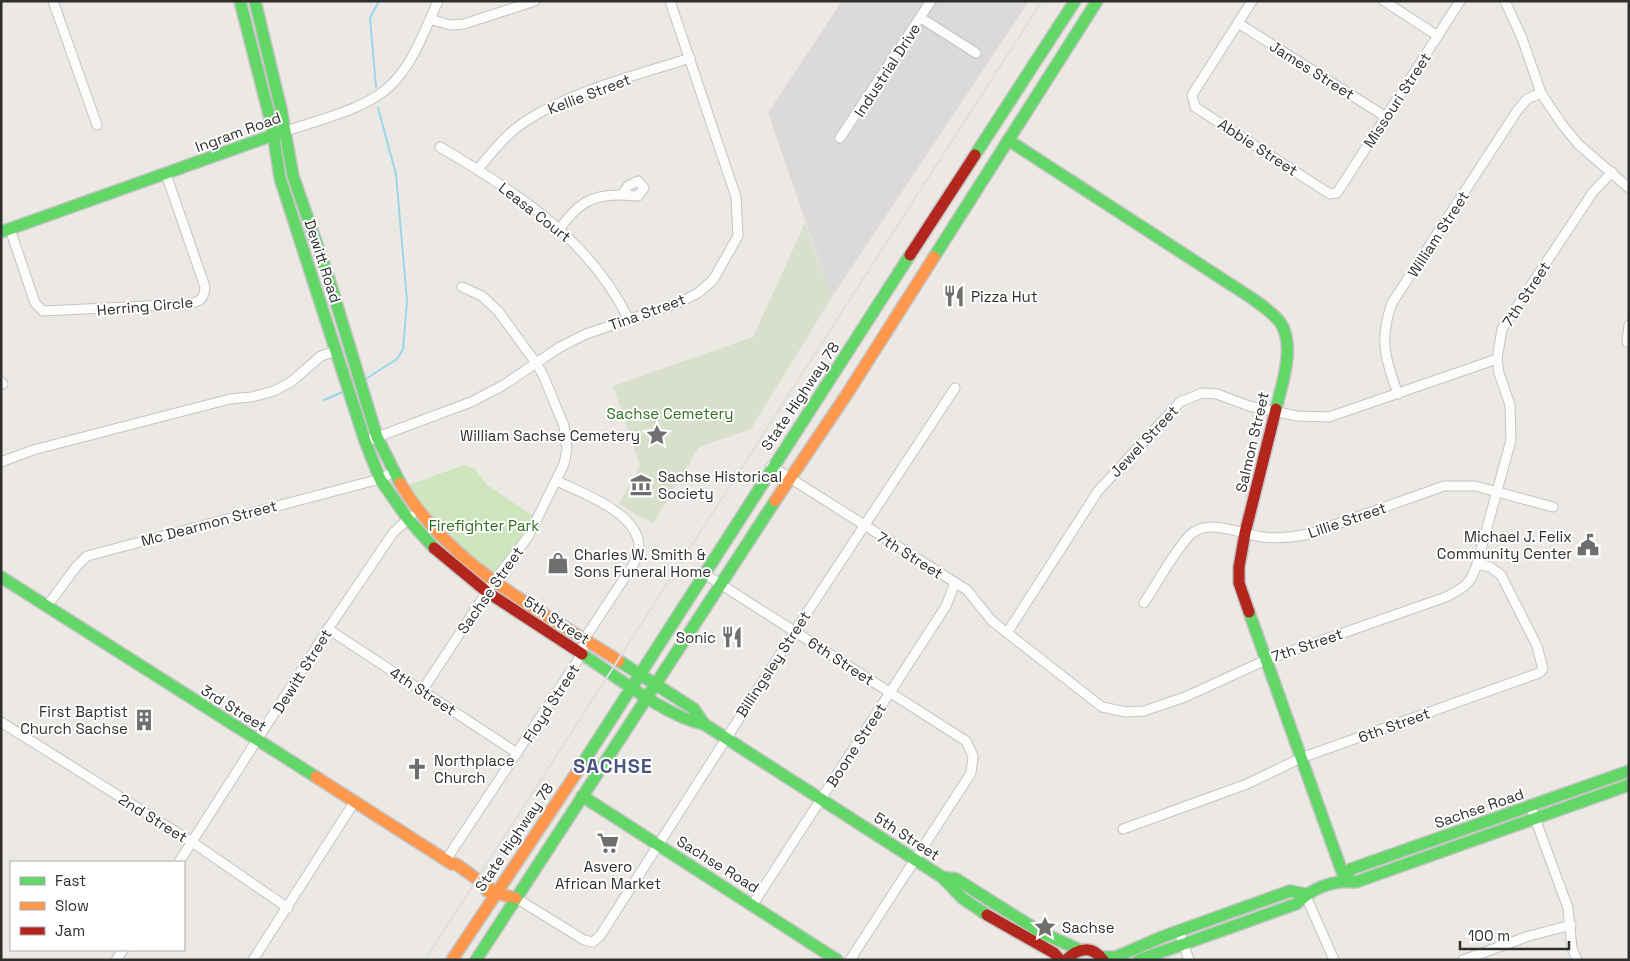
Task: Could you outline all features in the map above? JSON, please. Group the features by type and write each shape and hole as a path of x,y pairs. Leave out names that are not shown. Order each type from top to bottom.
{"main road":[{"name":"Dewitt Road","path":"240,1 273,135 278,167 324,316 365,441 380,479 408,519"},
{"name":"Dewitt Road","path":"255,1 300,198 339,312 377,437 393,472 417,511"},
{"name":"State Highway 78","path":"452,960 495,892 641,674 771,466 1075,1"},
{"path":"476,960 720,583 847,394 1097,1"},
{"name":"Ingram Road","path":"6,231 286,131"},
{"name":"Salmon Street","path":"1008,140 1278,316 1285,329 1288,347 1245,533 1239,567 1239,582 1345,880"},
{"path":"278,167 291,164"},
{"path":"324,316 339,312"},
{"path":"336,351 350,347"},
{"path":"828,381 847,394"},
{"name":"5th Street","path":"417,511 462,557 494,581 694,709 704,724"},
{"name":"5th Street","path":"408,519 442,557 487,592 646,696 692,722 704,724 822,798 942,877 949,888 1001,922 1054,953 1060,960"},
{"name":"3rd Street","path":"1,577 449,862 453,868 488,892 516,898"},
{"path":"558,638 566,626"},
{"path":"582,796 579,788 595,755 593,746"},
{"name":"Sachse Road","path":"1345,880 1351,869 1629,771"},
{"name":"Sachse Road","path":"1102,958 1116,957 1179,931 1290,891 1304,894 1345,880 1356,882 1629,785"},
{"name":"Sachse Road","path":"582,796 838,960"},
{"name":"5th Street","path":"942,877 956,879 1042,933 1078,949 1090,949 1102,958"},
{"name":"Sachse Road","path":"1139,960 1296,904 1304,894"},
{"path":"1066,960 1078,949"}],"street":[{"path":"53,1 96,125"},
{"name":"Ingram Road","path":"286,131 363,104 378,95 400,74 412,55 438,1"},
{"path":"430,19 450,25 464,24 535,1"},
{"name":"Tina Street","path":"365,441 471,402 586,334 678,302 713,280 738,236 736,197 670,1"},
{"name":"Industrial Drive","path":"840,138 849,128 932,1"},
{"path":"1238,23 1252,1"},
{"path":"1384,1 1438,36"},
{"name":"Missouri Street","path":"1330,194 1337,193 1460,1"},
{"path":"1505,1 1522,38 1541,93 1561,124 1578,144 1629,188"},
{"path":"921,18 976,53"},
{"name":"Abbie Street","path":"1238,23 1192,95 1194,107 1330,194"},
{"name":"James Street","path":"1238,23 1386,117"},
{"name":"Kellie Street","path":"478,169 494,149 512,132 526,121 563,101 690,58"},
{"name":"William Street","path":"1398,394 1383,347 1388,315 1392,303 1517,111 1527,99 1541,93"},
{"name":"Leasa Court","path":"440,147 478,169 560,228 577,244 602,275 630,320"},
{"name":"7th Street","path":"771,466 967,590 992,621 1102,707 1126,712 1144,710 1185,697 1266,660 1446,597 1466,587 1471,581 1511,440 1512,420 1510,405 1499,373 1498,359 1502,329 1593,192 1612,172"},
{"name":"Herring Circle","path":"6,231 35,303 43,311 188,304 201,301 204,296 205,287 166,174"},
{"path":"560,228 570,214 595,196 622,195"},
{"name":"Sachse Street","path":"422,691 494,581 528,537 557,481 564,464 567,449 564,426 543,375 536,363 498,311 482,296 462,287"},
{"path":"1627,342 1629,325"},
{"path":"1,462 33,450 230,399 252,397 274,391 291,382 321,356 336,351"},
{"name":"Jewel Street","path":"1008,633 1098,492 1180,402 1202,393 1217,394 1249,406 1297,416 1328,417 1498,359"},
{"name":"Billingsley Street","path":"593,942 605,929 795,631 955,388"},
{"name":"Mc Dearmon Street","path":"47,606 76,567 87,556 380,479 393,472"},
{"name":"Floyd Street","path":"449,862 582,654 585,638 633,565 638,553 638,539 631,527 617,512 557,481"},
{"name":"Lillie Street","path":"1144,603 1190,535 1205,528 1220,528 1262,537 1292,537 1309,534 1444,486 1474,486 1553,507"},
{"name":"Dewitt Street","path":"181,861 328,629 393,533 417,511"},
{"name":"6th Street","path":"1123,829 1247,784 1301,758 1539,673 1543,669 1537,646 1500,575 1490,567 1477,564"},
{"name":"6th Street","path":"703,573 966,741 973,756 971,773 916,859"},
{"name":"Boone Street","path":"753,904 946,606 954,583"},
{"name":"4th Street","path":"328,629 517,753"},
{"name":"2nd Street","path":"1,722 192,842 288,908"},
{"path":"253,960 288,908 354,801"},
{"path":"1531,806 1568,908 1572,948 1576,960"},
{"path":"850,960 916,859"},
{"path":"1304,894 1334,960"},
{"name":"3rd Street","path":"516,898 584,940 593,942"},
{"path":"1463,960 1529,936 1571,925"},
{"path":"1179,931 1189,960"}],"shaded area":[{"path":"842,1 1029,1 832,297 768,113"}],"green space":[{"name":"Sachse Cemetery","path":"805,223 832,297 751,429 699,447 653,524 619,504 640,466 613,386 753,337"},
{"name":"Firefighter Park","path":"464,465 475,469 486,484 533,516 526,534 492,575 447,539 424,512 406,486"}],"waterway":[{"path":"376,87 370,18 379,1"},
{"path":"364,380 397,359 403,349 407,301 396,174 378,108"},
{"path":"324,400 345,391"}],"railway":[{"path":"425,960 1042,1"}],"traffic: fast":[{"path":"240,1 272,126 280,178 365,441 380,479 408,519 434,548"},
{"path":"255,1 281,109 293,176 329,279 377,437 400,483"},
{"path":"975,155 1075,1"},
{"path":"934,257 1097,1"},
{"path":"1,232 279,133"},
{"path":"1008,140 1250,297 1277,318 1285,331 1287,353 1284,377 1276,409"},
{"path":"581,766 910,255"},
{"path":"476,960 775,501"},
{"path":"1,577 316,777"},
{"path":"1249,612 1345,880"},
{"path":"582,654 658,704 690,720 704,724 942,877 962,898 987,915"},
{"path":"619,661 694,709 704,724"},
{"path":"1345,880 1351,869 1629,771"},
{"path":"1139,960 1296,904 1302,898 1323,886 1339,882 1356,882 1629,785"},
{"path":"582,796 837,960"},
{"path":"942,877 956,879 1042,933 1078,949"},
{"path":"1101,957 1116,957 1162,937 1290,891 1305,894"}],"traffic: slow":[{"path":"775,501 847,394 934,257"},
{"path":"400,483 420,512 444,539 470,562 528,604 619,661"},
{"path":"452,960 581,766"},
{"path":"316,777 452,864 456,864 495,892"},
{"path":"487,891 516,898"}],"traffic: jam":[{"path":"910,255 975,155"},
{"path":"1249,612 1239,583 1239,567 1245,533 1276,409"},
{"path":"434,548 487,592 582,654"},
{"path":"987,915 1054,953 1060,960"},
{"path":"1066,960 1075,953 1085,950 1094,952 1103,960"}],"place":[{"name":"Pizza Hut","path":"954,296"},
{"name":"William Sachse Cemetery","path":"657,435"},
{"name":"Sachse Historical Society","path":"641,485"},
{"name":"Michael J. Felix Community Center","path":"1588,545"},
{"name":"Charles W. Smith & Sons Funeral Home","path":"558,563"},
{"name":"Sonic","path":"732,637"},
{"name":"First Baptist Church Sachse","path":"144,720"},
{"name":"Northplace Church","path":"417,769"},
{"name":"Asvero African Market","path":"608,843"},
{"name":"Sachse","path":"1045,927"}],"district":[{"name":"SACHSE","path":"613,766"}]}
